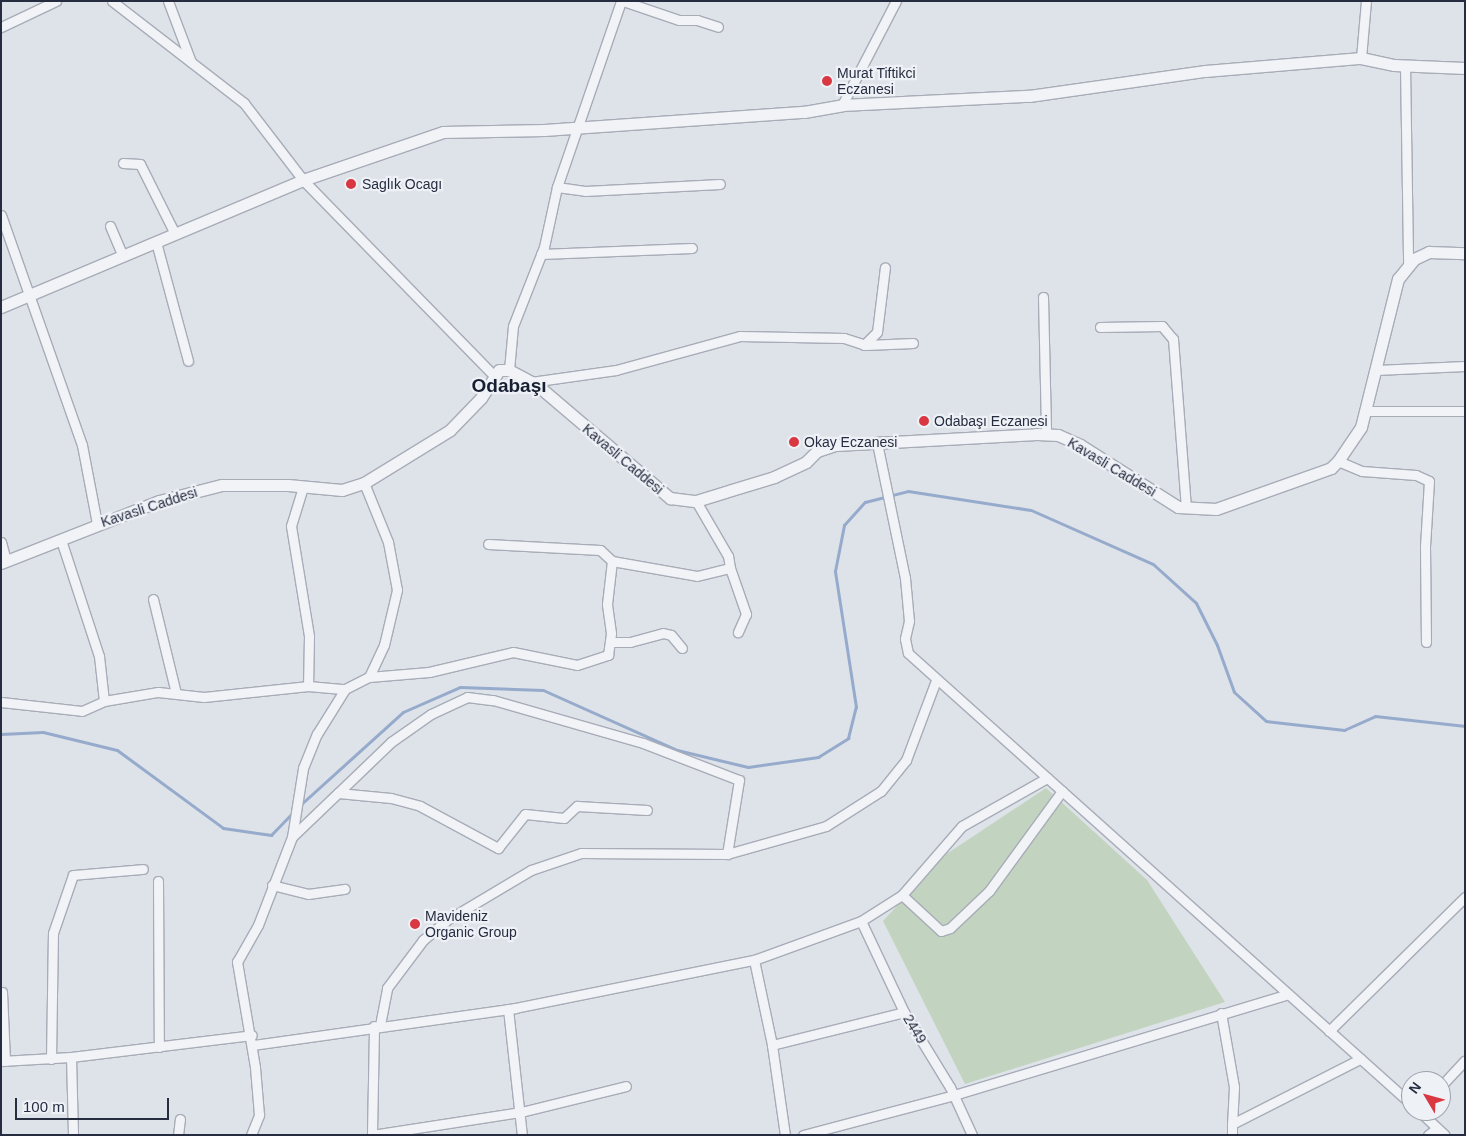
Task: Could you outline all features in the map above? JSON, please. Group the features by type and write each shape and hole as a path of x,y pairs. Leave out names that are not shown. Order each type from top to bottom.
{"street":[{"path":"1,27 56,1"},
{"path":"112,1 244,103 303,180 493,375 509,370 513,326 541,254 557,187 580,126 622,1 679,20 718,27"},
{"path":"168,1 191,62"},
{"path":"842,104 896,1"},
{"path":"1361,58 1366,1"},
{"path":"1,306 303,180 443,132 580,126 804,112 842,104 1029,96 1205,71 1361,58 1405,65 1465,68"},
{"path":"1405,65 1408,265"},
{"path":"123,163 140,164 176,234"},
{"path":"557,187 585,191 720,184"},
{"path":"1,215 82,445 97,524"},
{"path":"110,226 123,256"},
{"path":"156,242 188,361"},
{"path":"541,254 692,248"},
{"name":"Kavasli Caddesi","path":"509,370 530,382 670,498 696,501 774,477 806,462 816,451 836,445 1046,434 1058,435 1080,445 1178,506 1216,509 1331,468 1338,461 1353,442 1365,412 1398,279 1408,265 1429,252 1465,253"},
{"path":"864,345 877,332 885,267"},
{"path":"1044,297 1046,434"},
{"path":"1100,327 1162,326 1173,339 1186,508"},
{"path":"530,382 616,370 740,336 844,338 864,345 914,343"},
{"path":"1376,370 1411,372 1465,366"},
{"name":"Kavasli Caddesi","path":"3,562 159,501 222,485 342,490 364,483 450,430 481,398 493,375"},
{"path":"1365,412 1465,411"},
{"path":"877,444 905,578 908,621 905,640 908,653 1401,1095"},
{"path":"1338,461 1362,471 1416,474 1429,481 1425,547 1426,642"},
{"path":"364,483 388,542 397,590 384,645 369,677"},
{"path":"303,487 291,526 308,636 308,686"},
{"path":"696,501 728,556 730,568 746,614 738,632"},
{"path":"61,540 98,656 104,701"},
{"path":"1,542 3,562"},
{"path":"488,544 593,548 612,561 697,576 730,568"},
{"path":"1,702 82,711 104,701 158,692 231,696 308,686 345,689 369,677 430,672 513,652 577,665 608,655 610,642 607,604 612,561"},
{"path":"152,599 176,693"},
{"path":"610,642 630,642 663,633 671,635 682,648"},
{"path":"626,1086 521,1112 372,1134 377,1026 387,988 423,940 446,920 531,870 582,853 727,854 826,826 881,791 906,760 936,680"},
{"path":"251,1135 259,1115 252,1035 245,1020 237,962 258,925 292,837 297,820 303,768 317,734 345,689"},
{"path":"292,837 391,742 431,714 467,697 493,700 643,743 739,780 727,854"},
{"path":"253,1045 508,1009 754,960 861,921 902,895 962,826 1047,778"},
{"path":"902,895 941,931 950,928 989,891 1062,791"},
{"path":"338,793 392,798 420,806 498,848 526,814 564,818 577,806 647,810"},
{"path":"51,1059 53,933 73,875 143,869"},
{"path":"158,881 159,1047"},
{"path":"272,885 308,894 344,889"},
{"path":"1329,1031 1465,897"},
{"name":"2449","path":"861,921 904,1012 954,1095 972,1135"},
{"path":"754,960 772,1044 785,1135"},
{"path":"2,992 3,1061 71,1057 252,1035"},
{"path":"803,1135 954,1095 1288,994"},
{"path":"508,1009 521,1112 522,1135"},
{"path":"772,1044 904,1012"},
{"path":"1221,1013 1234,1087 1232,1135"},
{"path":"71,1057 73,1135"},
{"path":"1232,1124 1360,1058"},
{"path":"1451,1075 1465,1060"},
{"path":"178,1135 180,1119"},
{"path":"1428,1121 1445,1135"},
{"path":"1428,1135 1438,1131"}],"green space":[{"path":"1046,788 1147,880 1225,1002 965,1084 883,921 942,857"}],"waterway":[{"path":"299,806 403,712 460,687 543,690 677,750 748,767 818,757 848,738 856,707 835,571 844,525 865,502 908,491 1031,510 1153,564 1196,603 1217,645 1234,692 1266,721 1344,730 1375,716 1465,726"},
{"path":"1,734 43,732 117,750 223,828 271,835 293,812"}],"place":[{"name":"Murat Tiftikci Eczanesi","path":"827,81"},
{"name":"Saglık Ocagı","path":"351,184"},
{"name":"Odabaşı Eczanesi","path":"924,421"},
{"name":"Okay Eczanesi","path":"794,442"},
{"name":"Mavideniz Organic Group","path":"415,924"}],"district":[{"name":"Odabaşı","path":"509,386"}]}
